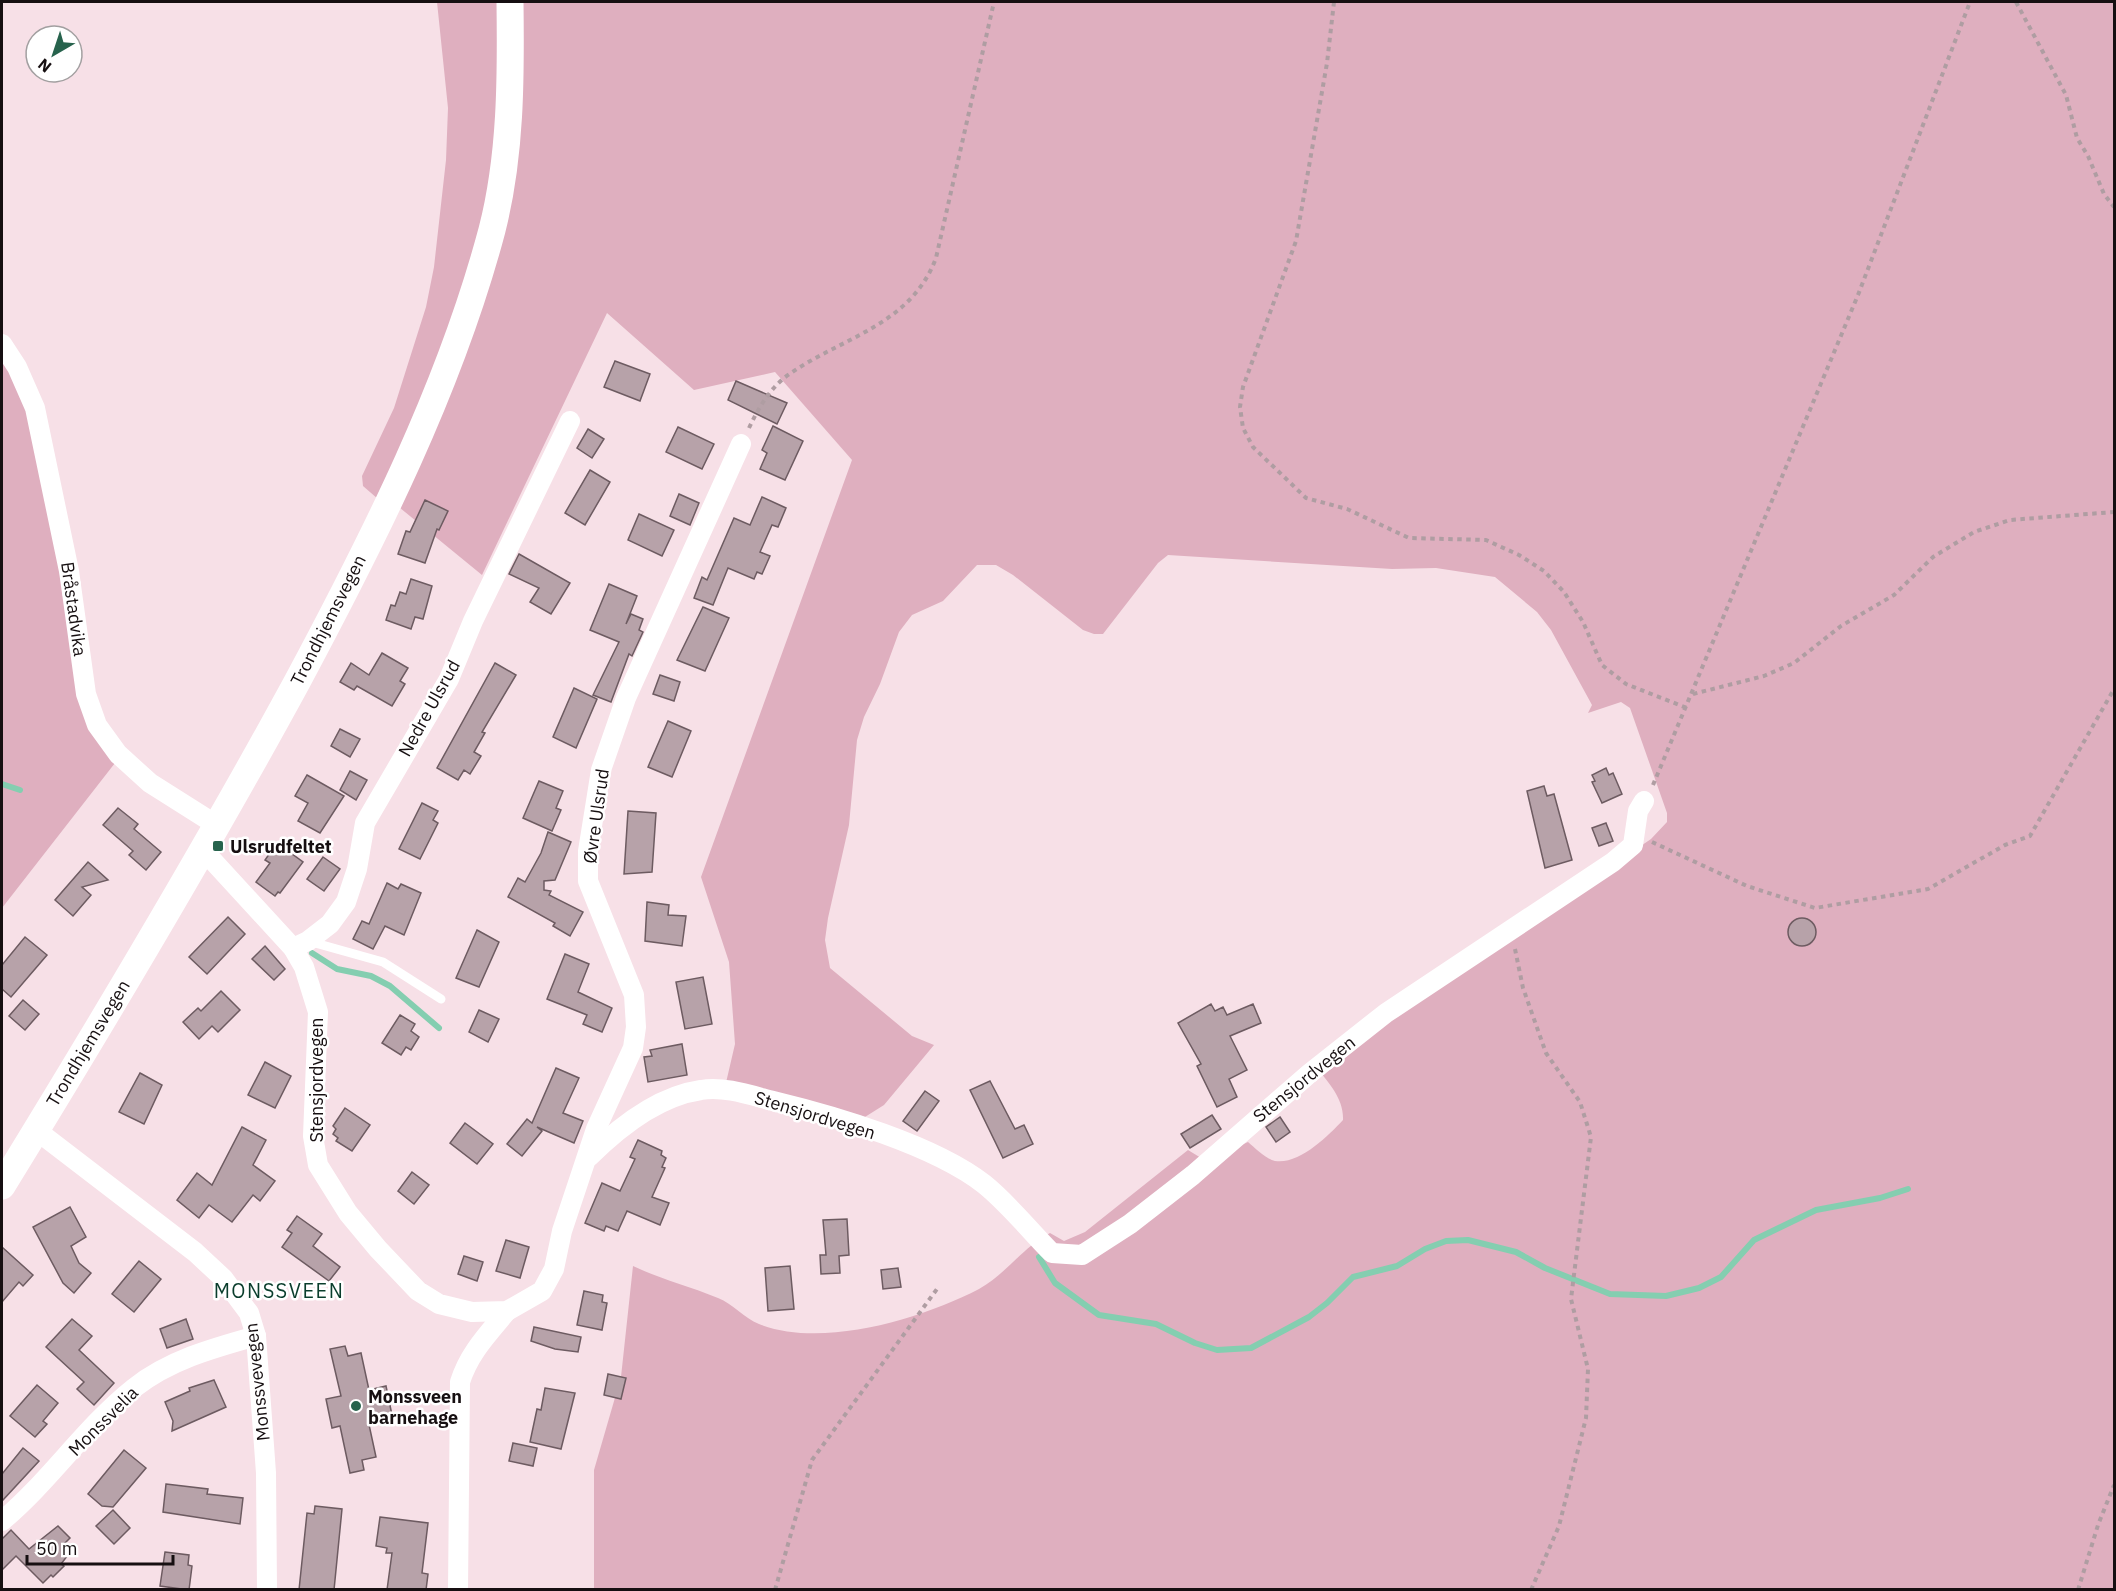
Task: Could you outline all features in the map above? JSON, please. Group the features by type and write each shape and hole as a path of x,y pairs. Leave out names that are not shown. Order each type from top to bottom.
{"main road":[{"name":"Trondhjemsvegen","path":"2,1186 218,826 341,600 416,439 456,343 492,228 506,146 511,86 510,2"}],"street":[{"name":"Bråstadvika","path":"2,344 17,367 35,408 69,571 86,694 97,725 118,754 137,772 218,826"},
{"name":"Nedre Ulsrud","path":"301,944 330,924 346,902 357,868 366,823 449,679 473,621 570,421"},
{"name":"Øvre Ulsrud","path":"585,1161 596,1129 633,1048 637,1020 634,995 588,881 588,851 601,770 631,689 741,444"},
{"name":"Stensjordvegen","path":"203,850 301,944 304,968 318,1012 313,1136 318,1164 348,1213 418,1291 439,1304 472,1312 507,1311 542,1291 554,1269 562,1231 585,1161 614,1132 677,1097 702,1089 736,1092 826,1114 921,1150 984,1184 1052,1253 1082,1255 1130,1224 1193,1174 1246,1126 1386,1013 1613,862 1633,845 1638,811 1644,801"},
{"name":"Monssvevegen","path":"36,1130 195,1252 223,1278 249,1313 256,1336 266,1473 267,1590"},
{"path":"458,1590 460,1382 472,1354 507,1311"},
{"name":"Monssvelia","path":"2,1521 135,1387 172,1364 256,1336"}],"lane":[{"path":"301,944 383,962 441,999"}],"path":[{"path":"741,444 759,407 782,380 883,321 907,302 925,283 936,258 994,2"},
{"path":"1334,2 1327,63 1298,232 1243,387 1240,407 1243,428 1252,447 1306,498 1347,509 1409,538 1486,540 1519,555 1544,571 1564,592 1583,622 1602,665 1626,684 1687,708"},
{"path":"1644,801 1666,759 1858,296 1970,2"},
{"path":"2016,2 2066,95 2077,138 2088,156 2104,194 2115,207"},
{"path":"1693,694 1764,676 1794,663 1841,626 1894,596 1933,557 1974,532 2010,520 2115,512"},
{"path":"1636,834 1747,886 1815,908 1928,889 2005,845 2030,837 2115,689"},
{"path":"1515,928 1515,958 1522,988 1546,1053 1580,1102 1591,1137 1571,1299 1588,1370 1586,1418 1559,1526 1531,1590"},
{"path":"775,1590 812,1460 938,1289"},
{"path":"2078,1590 2098,1525 2115,1485"}],"shaded area":[{"path":"437,2 2114,2 2114,1589 594,1589 594,1470 621,1377 633,1266 718,1298 759,1324 784,1331 841,1332 901,1320 929,1311 979,1289 1050,1233 1064,1241 1085,1232 1188,1150 1206,1161 1248,1142 1272,1160 1294,1159 1312,1148 1343,1120 1338,1098 1331,1085 1316,1067 1651,839 1667,822 1667,813 1630,708 1621,702 1588,713 1592,705 1551,630 1537,612 1495,577 1436,568 1392,569 1168,555 1158,563 1103,634 1094,634 1083,630 1013,575 996,565 977,565 943,601 912,615 899,632 880,684 864,717 857,740 849,825 825,940 830,968 912,1036 934,1045 884,1105 857,1122 725,1087 735,1044 729,962 701,877 852,460 775,372 694,390 607,313 482,575 394,503 378,499 363,486 362,476 394,408 426,307 434,267 446,160 448,108"},
{"path":"2,334 29,386 76,673 122,754 2,908"}],"building":[{"path":"615,361 650,374 640,401 604,387"},
{"path":"736,381 787,403 777,424 728,400"},
{"path":"773,426 803,441 785,480 760,469 767,453 762,450"},
{"path":"678,427 714,444 702,469 666,452"},
{"path":"588,429 604,439 592,458 577,448"},
{"path":"590,470 610,482 585,525 565,513"},
{"path":"679,494 699,503 690,525 670,516"},
{"path":"762,497 786,508 778,527 772,525 760,552 770,556 762,574 757,572 754,579 728,568 713,605 694,598 702,577 707,580 734,518 750,525"},
{"path":"425,500 448,511 439,530 437,529 425,563 398,554 406,531 410,532"},
{"path":"639,514 674,530 662,556 628,540"},
{"path":"519,554 570,583 551,614 530,602 539,588 509,574"},
{"path":"411,579 432,586 423,619 415,617 411,629 386,620 391,605 395,606 400,592 406,594"},
{"path":"609,584 637,596 626,624 631,614 643,619 639,630 643,632 632,656 629,654 611,702 593,695 619,642 590,630"},
{"path":"703,607 729,618 705,671 677,660"},
{"path":"382,653 408,668 400,681 405,684 392,706 357,686 354,690 340,682 351,663 369,675"},
{"path":"495,663 516,675 482,732 485,733 474,752 481,756 470,774 464,770 458,780 437,768"},
{"path":"660,675 680,682 674,701 653,694"},
{"path":"574,688 597,699 576,748 553,737"},
{"path":"668,721 691,731 672,777 648,767"},
{"path":"340,729 360,739 350,757 331,746"},
{"path":"1606,768 1609,775 1613,773 1622,794 1602,803 1592,782 1595,781 1592,775"},
{"path":"350,771 367,780 356,800 340,790"},
{"path":"307,775 344,796 320,833 298,821 308,803 295,796"},
{"path":"539,781 563,791 556,808 561,810 552,831 523,818"},
{"path":"1544,786 1547,796 1554,794 1572,860 1545,868 1527,791"},
{"path":"422,803 438,811 433,820 438,823 420,859 399,849"},
{"path":"118,808 138,824 134,829 161,852 146,870 129,855 133,851 103,825"},
{"path":"628,811 656,813 652,872 624,874"},
{"path":"1606,823 1613,841 1599,846 1592,828"},
{"path":"548,832 571,842 555,880 544,881 544,890 551,891 549,895 583,912 570,936 553,926 555,923 508,897 518,878 525,882 541,853"},
{"path":"277,843 303,862 280,893 278,892 275,896 256,882 270,863 265,860"},
{"path":"323,857 340,869 324,891 307,879"},
{"path":"88,862 108,880 82,887 91,895 73,916 55,900"},
{"path":"387,883 398,889 401,884 421,893 404,935 385,926 373,949 353,939 362,921 369,924"},
{"path":"647,902 669,905 668,915 686,916 682,946 645,941"},
{"path":"228,917 245,934 207,974 189,957"},
{"path":"1802,918 1812,922 1816,932 1812,942 1802,946 1792,942 1788,932 1792,922"},
{"path":"477,930 499,942 479,987 456,978"},
{"path":"25,937 47,955 11,997 2,989 2,965"},
{"path":"265,946 285,969 274,980 252,959"},
{"path":"565,954 589,964 578,992 612,1008 602,1032 583,1024 587,1015 547,999"},
{"path":"703,977 712,1024 685,1029 676,982"},
{"path":"221,991 240,1010 218,1032 212,1026 199,1039 183,1022 198,1008 201,1011"},
{"path":"23,1000 39,1014 25,1030 9,1016"},
{"path":"1211,1004 1215,1011 1223,1007 1227,1015 1253,1004 1261,1023 1230,1036 1247,1070 1229,1079 1237,1097 1217,1107 1197,1066 1201,1064 1178,1023"},
{"path":"479,1010 499,1019 488,1042 469,1032"},
{"path":"400,1015 415,1024 411,1031 419,1037 411,1050 406,1047 401,1055 382,1043"},
{"path":"682,1044 687,1075 648,1082 644,1057 652,1056 650,1050"},
{"path":"265,1062 291,1076 275,1108 248,1095"},
{"path":"556,1068 579,1078 563,1113 583,1121 574,1143 537,1127 542,1131 522,1156 507,1144 527,1119 532,1123"},
{"path":"140,1073 162,1085 144,1124 119,1112"},
{"path":"990,1081 1015,1129 1024,1125 1033,1144 1003,1158 970,1090"},
{"path":"925,1091 939,1101 917,1131 903,1121"},
{"path":"345,1108 370,1125 352,1151 336,1141 338,1138 333,1134 336,1129 333,1126"},
{"path":"1212,1115 1221,1129 1190,1148 1181,1134"},
{"path":"1280,1117 1290,1132 1276,1142 1266,1127"},
{"path":"465,1123 493,1144 477,1164 450,1143"},
{"path":"242,1127 266,1140 253,1165 275,1181 260,1201 253,1195 232,1222 209,1205 199,1218 177,1200 197,1173 212,1185"},
{"path":"638,1140 662,1151 661,1155 666,1158 662,1167 665,1168 652,1197 669,1203 660,1225 627,1211 618,1231 606,1226 604,1231 585,1223 602,1183 620,1191 635,1159 630,1157"},
{"path":"412,1172 429,1185 414,1204 398,1191"},
{"path":"70,1207 86,1237 71,1246 79,1263 91,1273 74,1293 63,1283 33,1227"},
{"path":"297,1216 322,1234 313,1246 340,1267 329,1281 282,1247 292,1233 287,1230"},
{"path":"847,1219 849,1255 839,1256 840,1273 821,1274 820,1255 826,1255 823,1220"},
{"path":"506,1240 529,1247 520,1278 496,1271"},
{"path":"2,1247 33,1275 23,1286 19,1282 2,1302"},
{"path":"464,1256 483,1262 477,1281 458,1274"},
{"path":"139,1261 161,1279 134,1312 112,1294"},
{"path":"790,1266 794,1309 768,1311 765,1268"},
{"path":"898,1268 901,1287 883,1289 881,1270"},
{"path":"584,1291 603,1295 602,1302 607,1303 602,1330 577,1325"},
{"path":"72,1319 92,1336 79,1350 114,1383 94,1405 77,1389 84,1382 46,1347"},
{"path":"186,1319 193,1339 167,1348 160,1329"},
{"path":"534,1327 581,1337 578,1352 555,1349 531,1341"},
{"path":"345,1346 348,1356 361,1353 369,1390 386,1386 392,1415 368,1420 376,1457 362,1460 364,1470 350,1473 340,1426 332,1428 326,1399 341,1396 330,1349"},
{"path":"608,1374 626,1378 621,1399 604,1395"},
{"path":"214,1380 226,1407 172,1431 173,1421 165,1402 190,1391 189,1388"},
{"path":"37,1385 58,1403 43,1421 47,1424 35,1437 10,1416"},
{"path":"545,1388 575,1393 561,1449 530,1442 537,1409 541,1410"},
{"path":"513,1443 537,1448 533,1466 509,1461"},
{"path":"23,1448 39,1461 2,1501 2,1474"},
{"path":"124,1450 146,1468 113,1507 102,1506 88,1494"},
{"path":"166,1484 208,1489 207,1494 243,1498 240,1524 163,1512"},
{"path":"315,1506 342,1509 334,1590 299,1590 307,1513 314,1514"},
{"path":"113,1510 130,1528 114,1544 96,1526"},
{"path":"380,1517 428,1523 422,1573 428,1574 426,1590 387,1590 392,1553 386,1553 387,1548 376,1546"},
{"path":"58,1526 70,1538 64,1544 71,1551 61,1564 64,1566 53,1577 51,1575 43,1583 16,1556 2,1570 2,1539 11,1530 29,1549"},
{"path":"165,1552 189,1555 188,1565 192,1566 189,1590 160,1586"}],"waterway":[{"path":"2,784 20,790"},
{"path":"312,953 337,969 371,976 390,986 439,1028"},
{"path":"1039,1257 1055,1283 1099,1315 1156,1324 1195,1343 1217,1350 1251,1348 1309,1317 1353,1277 1397,1266 1425,1249 1446,1241 1468,1240 1516,1252 1545,1268 1610,1294 1666,1296 1699,1288 1721,1277 1754,1240 1816,1210 1880,1198 1908,1189"}],"place":[{"name":"Ulsrudfeltet","path":"218,846"},
{"name":"Monssveen barnehage","path":"356,1406"}],"district":[{"name":"MONSSVEEN","path":"279,1290"}]}
